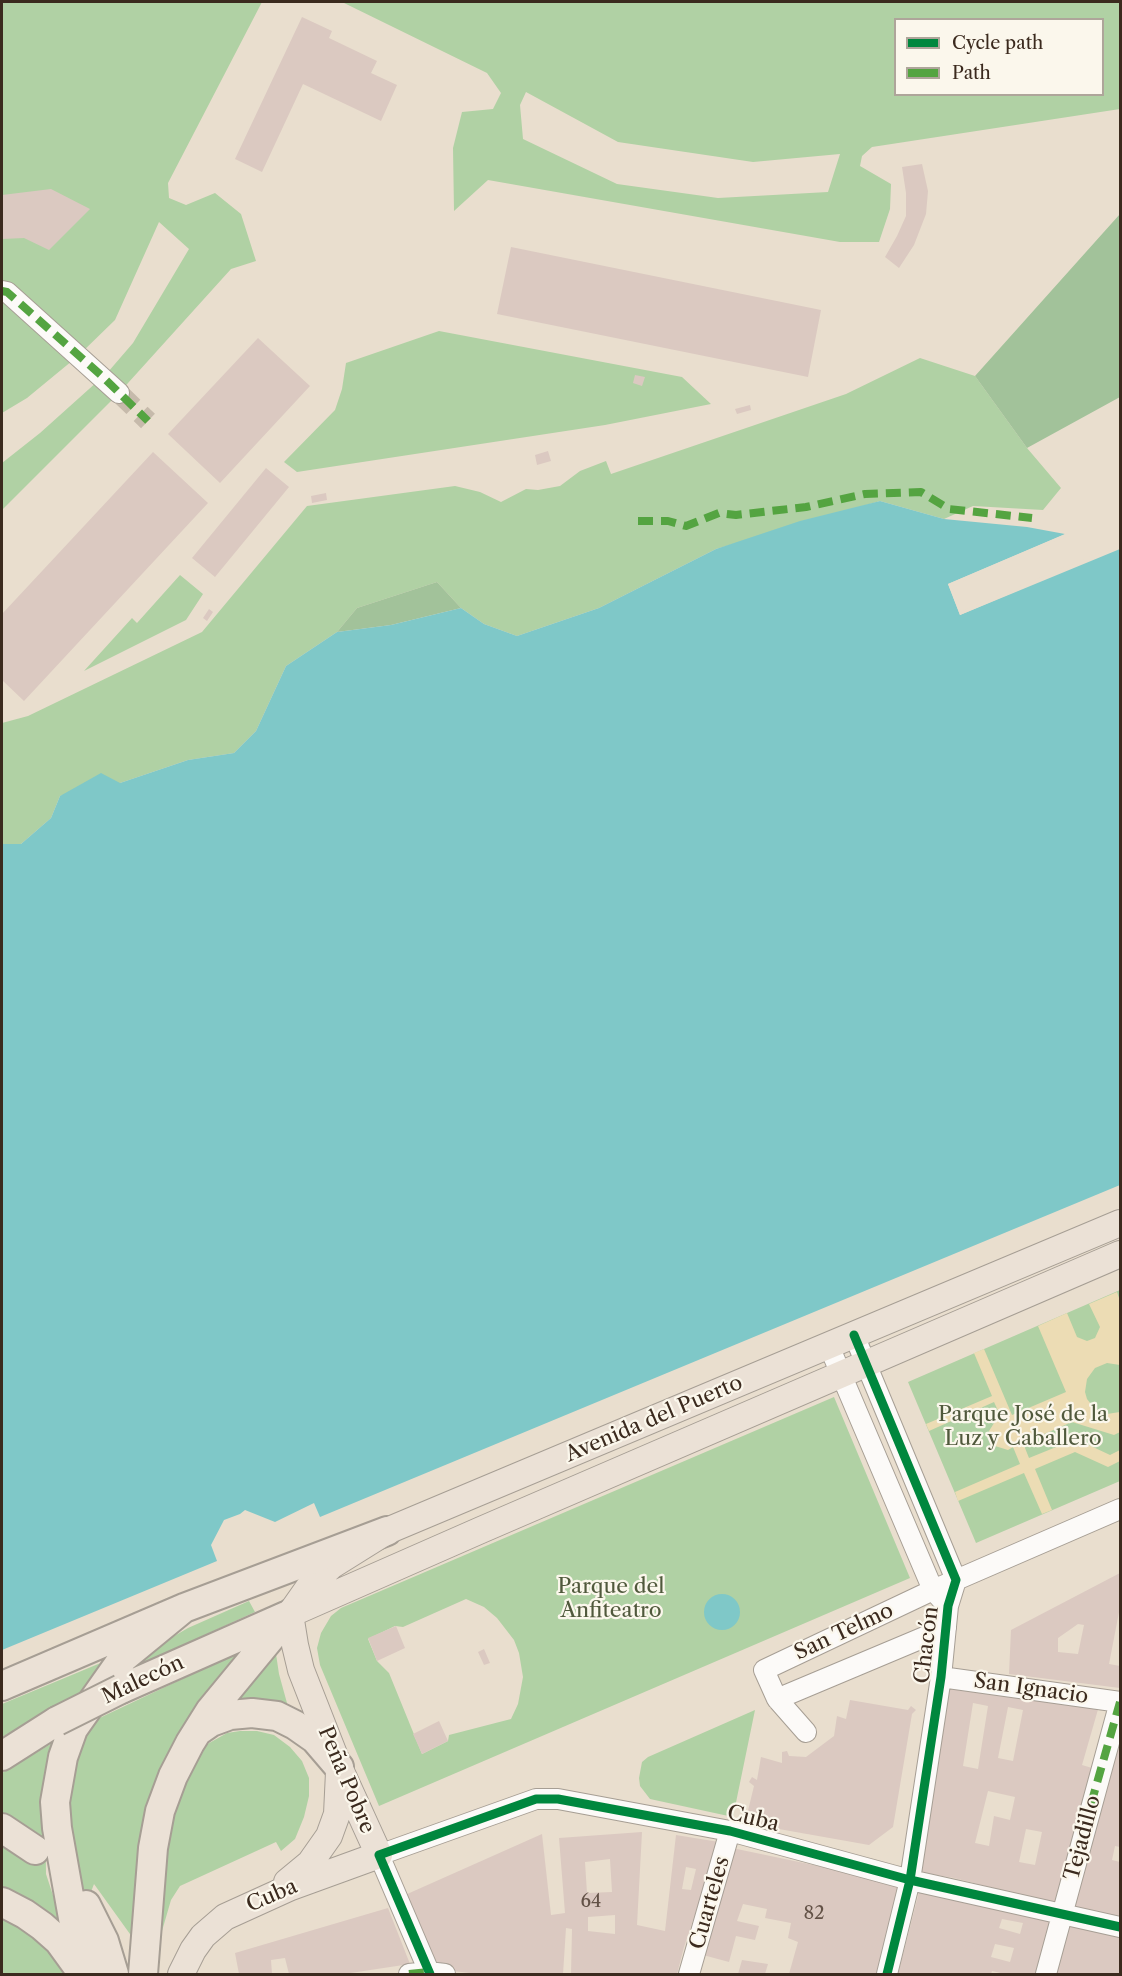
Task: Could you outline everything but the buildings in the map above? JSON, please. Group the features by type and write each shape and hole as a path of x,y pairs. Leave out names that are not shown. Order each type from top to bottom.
{"highway":[{"name":"Avenida del Puerto","path":"184,1608 387,1531"},
{"path":"2,1686 184,1608"},
{"path":"85,1974 57,1828 55,1802 63,1757 73,1729 123,1658 184,1608"},
{"name":"Malecón","path":"2,1756 57,1721 121,1689 291,1614"},
{"path":"143,1974 153,1848 160,1811 179,1762 195,1734 222,1697 291,1614"},
{"path":"195,1734 207,1724 230,1715 268,1714 286,1720 306,1731 339,1767"},
{"path":"2,1828 35,1850"},
{"path":"2,1902 42,1926 85,1974"},
{"path":"86,1905 104,1941 114,1974"}],"main road":[{"name":"Avenida del Puerto","path":"387,1531 1120,1223"},
{"name":"Avenida del Puerto","path":"291,1614 1120,1254"},
{"path":"291,1614 299,1599 323,1572 387,1531"},
{"name":"Peña Pobre","path":"291,1614 301,1670 339,1767 379,1855"},
{"path":"259,1900 303,1870 323,1845 337,1814 339,1767"},
{"name":"Cuba","path":"181,1974 193,1950 210,1928 225,1917 291,1887 379,1855"}],"street":[{"path":"4,292 119,393"},
{"name":"Chacón","path":"854,1335 956,1580 948,1606 942,1677 910,1880 886,1974"},
{"name":"Chacón","path":"829,1346 933,1590 948,1606"},
{"name":"San Telmo","path":"946,1628 777,1699 764,1670 933,1590 1120,1509"},
{"name":"San Ignacio","path":"942,1677 1120,1702"},
{"path":"777,1699 806,1732"},
{"name":"Tejadillo","path":"1046,1974 1120,1702"},
{"name":"Cuba","path":"379,1855 536,1799 558,1799 730,1831 910,1880 1062,1916 1120,1927"},
{"name":"Cuarteles","path":"689,1974 730,1831"},
{"name":"Peña Pobre","path":"379,1855 428,1974"}],"green space":[{"path":"2,2 262,2 168,183 169,198 186,205 215,193 241,214 256,261 231,269 119,393 2,510 2,463 40,433 108,372 133,343 189,249 159,222 115,320 78,356 27,398 2,413"},
{"path":"342,2 1120,2 1120,109 872,147 862,156 860,166 891,184 890,209 879,242 840,242 488,180 454,211 453,148 462,112 493,109 501,93 487,73","holes":["526,92 618,142 753,162 840,154 828,192 718,198 617,184 523,139 520,105"]},
{"path":"1120,214 1120,397 1027,448 975,376"},
{"path":"439,331 682,377 711,404 605,425 297,472 284,462 335,410 342,389 346,363"},
{"path":"920,358 975,376 1027,448 1061,488 1043,510 973,506 944,519 880,501 716,549 599,608 517,636 484,624 461,608 437,582 357,608 337,632 286,666 256,731 234,753 188,760 120,783 60,796 51,818 21,844 2,844 2,723 28,716 202,632 307,506 455,486 480,492 501,502 526,489 538,490 560,486 580,471 606,461 611,474 846,394"},
{"path":"180,575 203,594 186,620 84,671 132,618 137,623"},
{"path":"437,582 461,608 391,625 337,632 357,608"},
{"name":"Parque José de la Luz y Caballero","path":"1120,1290 1120,1481 976,1543 908,1382"},
{"name":"Parque del Anfiteatro","path":"834,1397 910,1578 379,1806 320,1665 317,1648 321,1633 331,1616 341,1608","holes":["466,1599 484,1607 497,1618 514,1640 519,1653 523,1677 518,1704 511,1719 449,1735 448,1741 422,1754 389,1673 377,1661 368,1639 395,1626 403,1627"]},
{"path":"249,1601 255,1612 139,1665 164,1642 188,1628"},
{"path":"256,1644 187,1725 135,1941 94,1884 86,1905 70,1872 64,1791 91,1722"},
{"path":"276,1654 290,1714 257,1699 238,1699 251,1676"},
{"path":"103,1662 89,1689 2,1737 2,1704"},
{"path":"755,1710 733,1817 650,1799 640,1786 642,1762 648,1757"},
{"path":"257,1731 274,1735 290,1747 302,1761 309,1778 309,1796 304,1817 295,1839 281,1851 276,1842 180,1886 171,1900 155,1955 162,1868 175,1797 204,1746 227,1733"},
{"path":"59,1739 45,1794 46,1874 64,1929 26,1899 2,1888 2,1841 35,1850 39,1834 2,1813 2,1773"},
{"path":"2,1915 28,1930 50,1952 64,1974 2,1974"}],"sand":[{"path":"1117,1292 1120,1301 1120,1365 1107,1363 1095,1368 1087,1379 1085,1392 1087,1399 1095,1409 1107,1414 1120,1412 1120,1432 1114,1435 1072,1422 1023,1443 1029,1458 1076,1439 1110,1455 1120,1450 1120,1461 1108,1467 1075,1452 1035,1469 1052,1510 1042,1514 1024,1473 958,1501 955,1492 1020,1464 1013,1447 1008,1450 995,1446 989,1431 996,1420 1001,1417 994,1402 929,1431 926,1424 992,1396 974,1353 984,1349 1012,1415 1066,1392 1038,1326 1067,1313 1077,1337 1087,1341 1095,1338 1100,1327 1089,1304"}],"water":[{"path":"880,501 944,519 1027,527 1065,534 948,584 960,615 1120,547 1120,1185 320,1517 314,1503 275,1522 245,1510 224,1520 211,1545 217,1561 2,1650 2,844 21,844 51,818 60,796 101,773 120,783 188,760 234,753 256,731 286,666 337,632 391,625 461,608 484,624 517,636 599,608 716,549 800,521"},
{"path":"722,1594 735,1599 740,1612 735,1625 722,1630 709,1625 704,1612 709,1599"}],"pier":[{"path":"1068,533 1066,537 952,586 961,611 1120,544 1120,549 960,615 948,584"}],"tunnel":[{"path":"119,393 148,421"}],"marked path":[{"path":"2,291 7,292 103,377 148,421"},
{"path":"638,521 668,521 686,526 719,513 736,515 806,507 865,494 921,492 949,509 1032,518"},
{"path":"1091,1804 1120,1702"},
{"path":"409,1974 428,1972"}],"cycle path":[{"path":"854,1335 956,1580 948,1606 941,1677 910,1880 887,1974"},
{"path":"430,1974 379,1855 536,1799 558,1799 730,1831 910,1880 1120,1927"}]}
